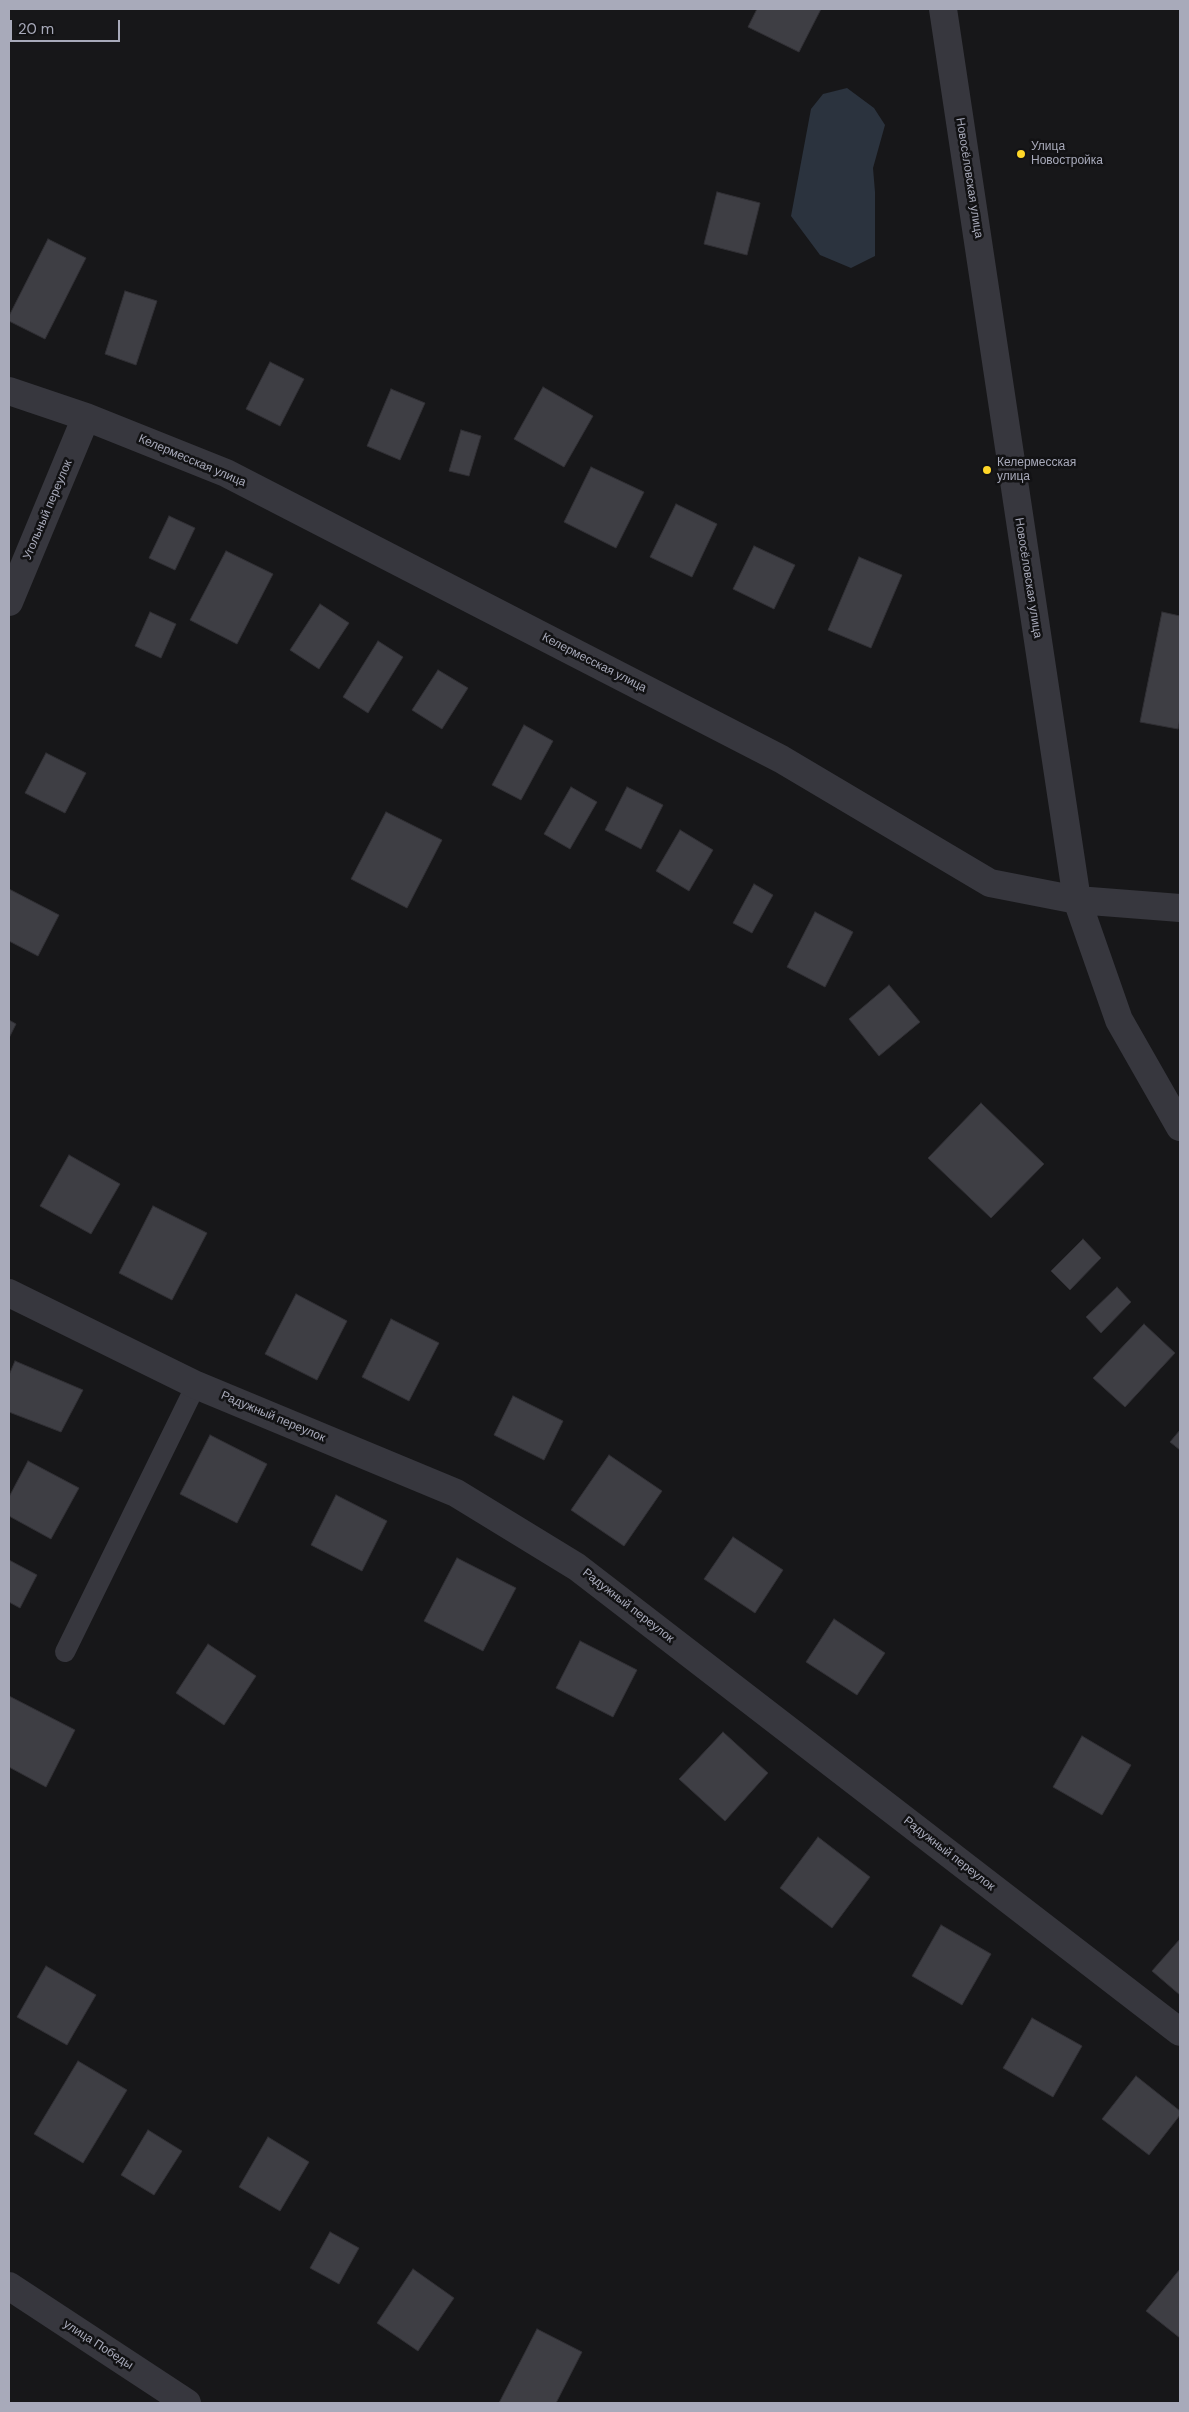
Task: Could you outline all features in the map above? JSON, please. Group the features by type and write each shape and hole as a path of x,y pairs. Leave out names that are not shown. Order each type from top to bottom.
{"street":[{"name":"Новосёловская улица","path":"943,9 1076,900 1119,1020 1180,1127"},
{"name":"Келермесская улица","path":"9,391 86,417 226,473 781,759 990,884 1076,900 1180,908"},
{"name":"Угольный переулок","path":"9,602 86,417"},
{"name":"Радужный переулок","path":"9,1292 196,1385 456,1493 577,1567 1180,2032"},
{"name":"улица Победы","path":"9,2286 187,2403"}],"lane":[{"path":"65,1652 196,1385"}],"water":[{"path":"847,88 874,108 885,125 873,168 875,256 851,268 820,255 791,216 811,109 823,94"}],"building":[{"path":"757,9 821,9 799,52 748,27"},
{"path":"717,192 760,203 747,255 704,244"},
{"path":"48,239 86,258 45,339 9,321 9,316"},
{"path":"125,291 157,301 136,365 105,354"},
{"path":"270,362 304,379 280,426 246,409"},
{"path":"543,387 593,416 564,467 514,439"},
{"path":"391,389 425,403 400,460 367,446"},
{"path":"461,430 481,436 469,476 449,471"},
{"path":"591,467 644,492 616,548 564,522"},
{"path":"676,504 717,524 692,577 650,557"},
{"path":"169,516 195,528 175,570 149,558"},
{"path":"754,546 795,565 774,609 733,589"},
{"path":"226,551 273,574 237,644 190,620"},
{"path":"859,557 902,575 871,648 828,630"},
{"path":"320,604 349,623 319,669 290,650"},
{"path":"150,612 176,624 161,658 135,646"},
{"path":"1162,612 1180,616 1180,718 1178,729 1140,722"},
{"path":"378,641 403,657 368,713 343,697"},
{"path":"438,670 468,688 442,729 412,710"},
{"path":"524,725 553,741 521,800 492,785"},
{"path":"46,753 86,773 65,813 25,793"},
{"path":"571,787 597,802 570,849 544,834"},
{"path":"627,787 663,805 641,849 605,830"},
{"path":"386,812 442,840 407,908 351,879"},
{"path":"680,830 713,850 689,891 656,871"},
{"path":"754,884 773,895 752,933 733,923"},
{"path":"9,889 59,915 38,956 9,941"},
{"path":"815,912 853,932 825,987 787,967"},
{"path":"889,985 920,1022 879,1056 849,1019"},
{"path":"9,1020 16,1024 9,1038"},
{"path":"981,1103 1044,1164 991,1218 928,1158"},
{"path":"69,1155 120,1184 91,1234 40,1206"},
{"path":"153,1206 207,1233 172,1300 119,1273"},
{"path":"1083,1239 1101,1258 1070,1290 1051,1271"},
{"path":"1117,1287 1131,1302 1101,1333 1086,1317"},
{"path":"296,1294 347,1321 317,1380 265,1354"},
{"path":"391,1319 439,1343 409,1401 362,1377"},
{"path":"1144,1324 1175,1353 1125,1407 1093,1378"},
{"path":"15,1361 83,1390 61,1432 9,1412 9,1375"},
{"path":"513,1396 563,1421 544,1460 494,1435"},
{"path":"1180,1430 1180,1450 1170,1442"},
{"path":"210,1435 267,1464 237,1523 180,1494"},
{"path":"609,1455 662,1491 624,1546 571,1510"},
{"path":"28,1461 79,1488 51,1539 9,1516 9,1497"},
{"path":"336,1495 387,1521 362,1571 311,1545"},
{"path":"733,1537 783,1570 755,1613 704,1579"},
{"path":"457,1558 516,1588 483,1651 424,1621"},
{"path":"9,1560 37,1575 20,1608 9,1602"},
{"path":"834,1619 885,1653 857,1695 806,1662"},
{"path":"580,1641 637,1670 613,1717 556,1688"},
{"path":"208,1644 256,1676 224,1725 176,1693"},
{"path":"9,1696 75,1730 46,1787 9,1767"},
{"path":"723,1732 768,1773 725,1821 679,1779"},
{"path":"1082,1736 1131,1765 1102,1815 1053,1787"},
{"path":"818,1837 870,1877 832,1928 780,1888"},
{"path":"941,1925 991,1954 962,2005 912,1976"},
{"path":"1180,1939 1180,1995 1152,1971"},
{"path":"46,1966 96,1995 67,2045 17,2017"},
{"path":"1032,2018 1082,2046 1053,2097 1003,2068"},
{"path":"78,2061 127,2090 83,2163 34,2134"},
{"path":"1136,2076 1180,2111 1180,2115 1149,2155 1102,2119"},
{"path":"148,2130 182,2151 154,2195 121,2175"},
{"path":"268,2137 309,2162 280,2211 239,2187"},
{"path":"330,2232 359,2248 339,2284 310,2268"},
{"path":"413,2269 454,2298 418,2351 377,2323"},
{"path":"1180,2269 1180,2338 1146,2311"},
{"path":"537,2329 582,2352 556,2403 499,2403"}],"place":[{"name":"Улица Новостройка","path":"1021,154"},
{"name":"Келермесская улица","path":"987,470"}]}
